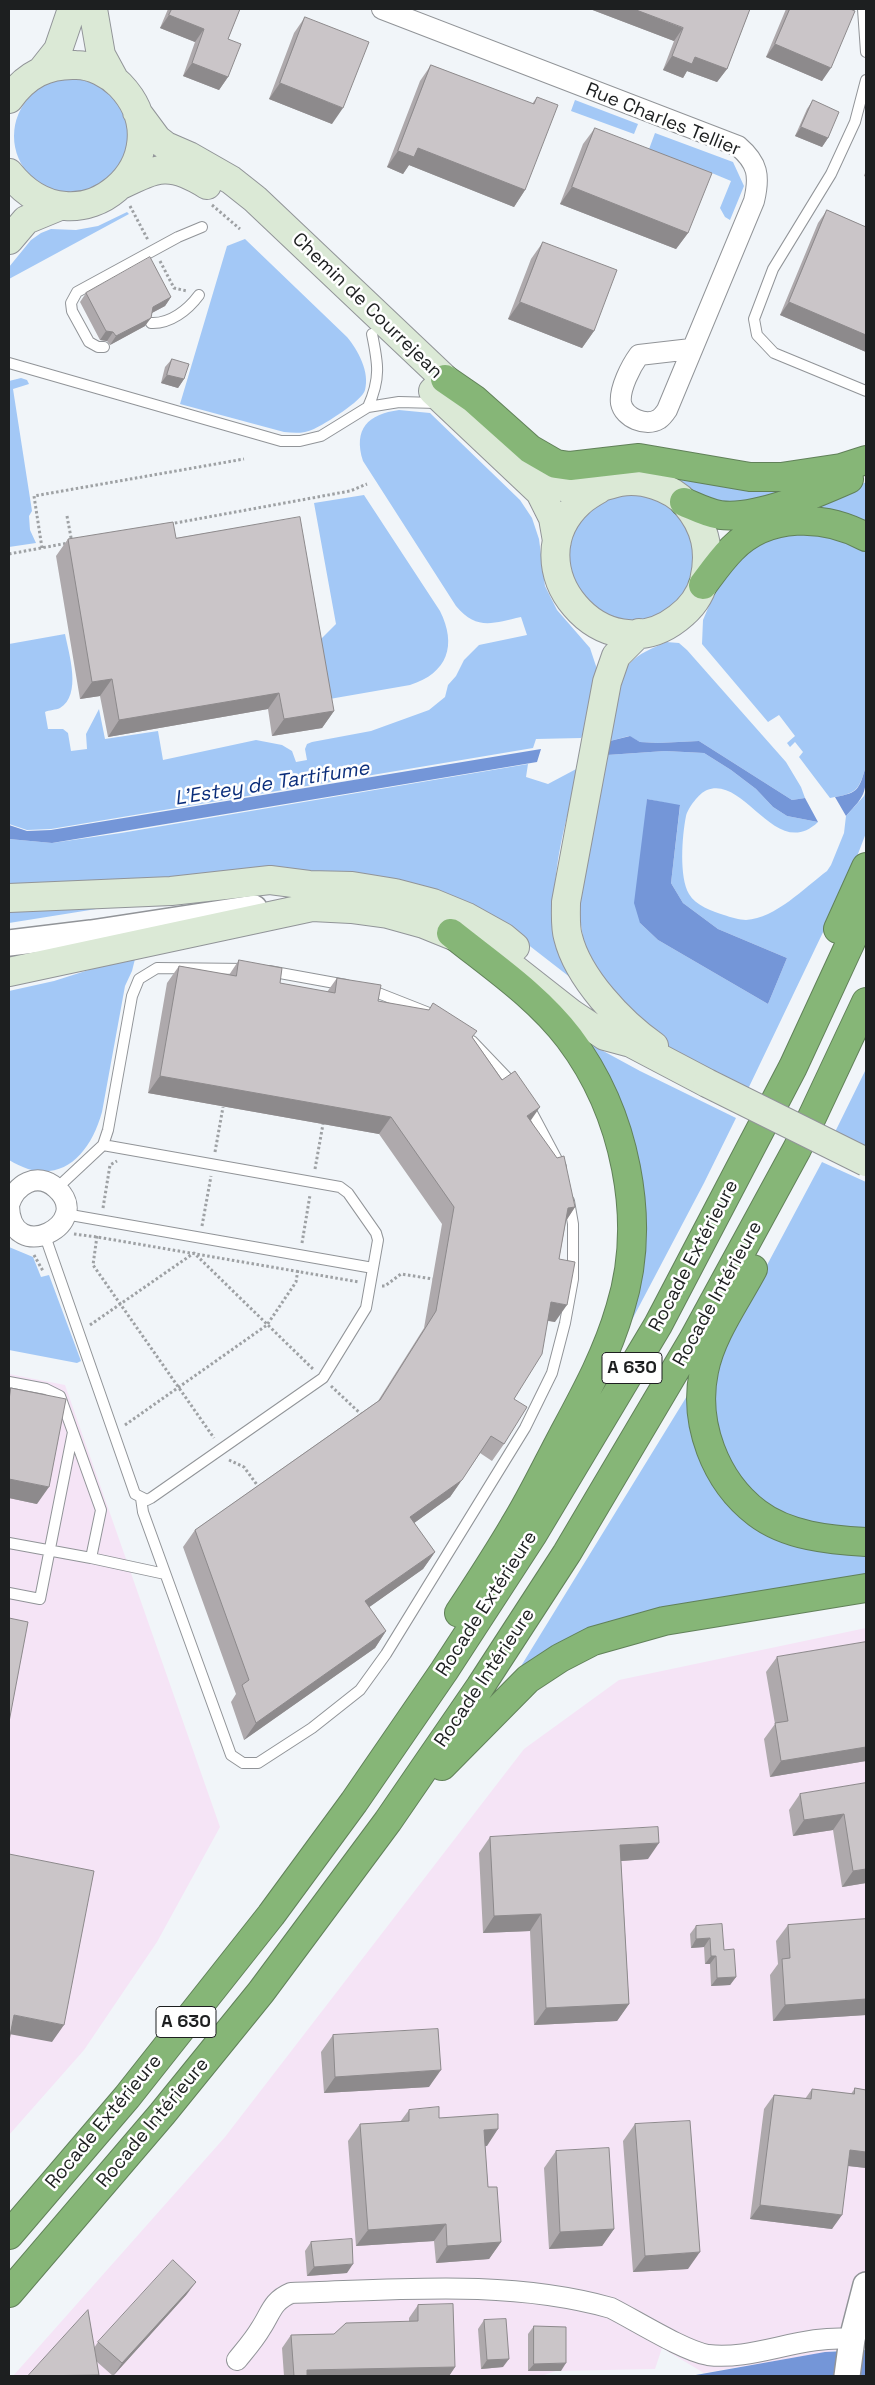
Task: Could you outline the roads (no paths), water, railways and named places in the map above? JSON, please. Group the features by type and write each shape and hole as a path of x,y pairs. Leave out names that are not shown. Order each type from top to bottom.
{"highway":[{"path":"446,391 474,399 530,449 556,464 570,466 639,458 750,477 781,477 841,468 866,460"},
{"path":"684,502 712,513 742,516 766,510 866,472"},
{"path":"703,585 733,548 750,535 768,526 792,520 825,520 866,537"},
{"path":"707,1235 720,1179 789,1036 866,867"},
{"name":"Rocade Extérieure","path":"9,2235 127,2097 271,1915 354,1802 444,1671 533,1534 658,1325 707,1235 793,1067 866,909"},
{"path":"354,1802 428,1663 515,1524 589,1387 621,1308 628,1270 631,1230 626,1165 609,1113 587,1066 569,1039 527,994 451,933"},
{"name":"Rocade Intérieure","path":"9,2292 162,2114 254,2000 388,1821 480,1688 568,1553 688,1348 797,1149 866,1002"},
{"path":"866,1044 758,1261 710,1349 700,1394 702,1416 711,1454 733,1489 758,1514 789,1529 832,1540 866,1542"},
{"path":"388,1821 528,1679 560,1658 593,1641 664,1621 866,1588"}],"main road":[{"path":"12,91 43,69 58,50 72,9"},
{"path":"93,9 100,55 114,79"},
{"path":"43,69 61,64 80,65 98,70 114,79"},
{"name":"Chemin de Courrejean","path":"114,79 128,94 157,139 166,146 189,156 231,180 255,199 446,391 540,492 553,518 557,541"},
{"path":"9,173 24,190 41,200 60,206 82,206 103,198 126,199 133,169 140,151 141,131 138,112"},
{"name":"Chemin de Courrejean","path":"126,199 150,171 160,169 172,170 196,178 222,194 257,223 372,334 468,406 544,478 576,490 598,489"},
{"path":"9,240 26,220 60,206"},
{"path":"620,482 643,482 665,489 684,502 698,520 706,541 708,563 703,585 696,600 672,622 656,630 639,633 615,632 593,623 574,608 562,588 556,565 557,541 566,520 580,502 598,489 620,482"},
{"path":"639,633 616,656 607,682 566,902 568,937 577,960 595,989 626,1022 641,1037 706,1082"},
{"path":"9,898 171,891 270,880 310,896 351,909 388,914 451,933 494,952 572,1014 605,1036 631,1043 866,1162"},
{"path":"9,972 95,952 352,886 395,893 433,903 467,917 503,937 611,1024 631,1043"},
{"path":"9,983 46,975 95,952"}],"street":[{"name":"Rue Charles Tellier","path":"382,9 738,146 750,156 756,168 758,184 754,201 691,349"},
{"path":"9,929 270,889 310,896"},
{"path":"9,943 91,933 269,906 310,896"},
{"path":"33,1181 41,1181 57,1188 65,1205 65,1214 56,1230 45,1236 36,1237 18,1230 12,1223 11,1194 33,1181"},
{"path":"847,2376 851,2344 866,2285"},
{"path":"237,2360 262,2327 272,2305 281,2297 290,2293 444,2288 535,2293 611,2308 691,2349 706,2354 735,2355 828,2337 851,2344"}],"lane":[{"path":"863,9 866,52"},
{"path":"866,80 855,122 831,174 773,269 754,319 757,335 774,354 866,391"},
{"path":"104,347 98,347 90,342 72,311 71,303 77,292 178,237 202,228"},
{"path":"151,323 161,324 186,310 199,295"},
{"path":"368,407 376,391 378,376 372,334"},
{"path":"12,366 282,441 300,442 321,436 368,407 446,391"},
{"path":"57,1188 103,1145 108,1130 135,986 139,979 157,968 236,968 272,972 372,990 416,1007 440,1020"},
{"path":"141,1498 143,1512 231,1755 243,1763 258,1763 312,1728 360,1690 386,1654 525,1428 552,1373 574,1279 573,1224 562,1169 537,1120 511,1079 463,1034"},
{"path":"45,1236 135,1494 141,1498 147,1500 151,1498 323,1378 366,1308 378,1240 376,1233 348,1193 340,1187 103,1145"},
{"path":"65,1214 373,1268"},
{"path":"9,1382 46,1389 60,1396 101,1510 91,1558"},
{"path":"9,1593 40,1599 73,1431"},
{"path":"9,1543 165,1574"}],"water label":[{"name":"L'Estey de Tartifume","path":"272,784"}]}
